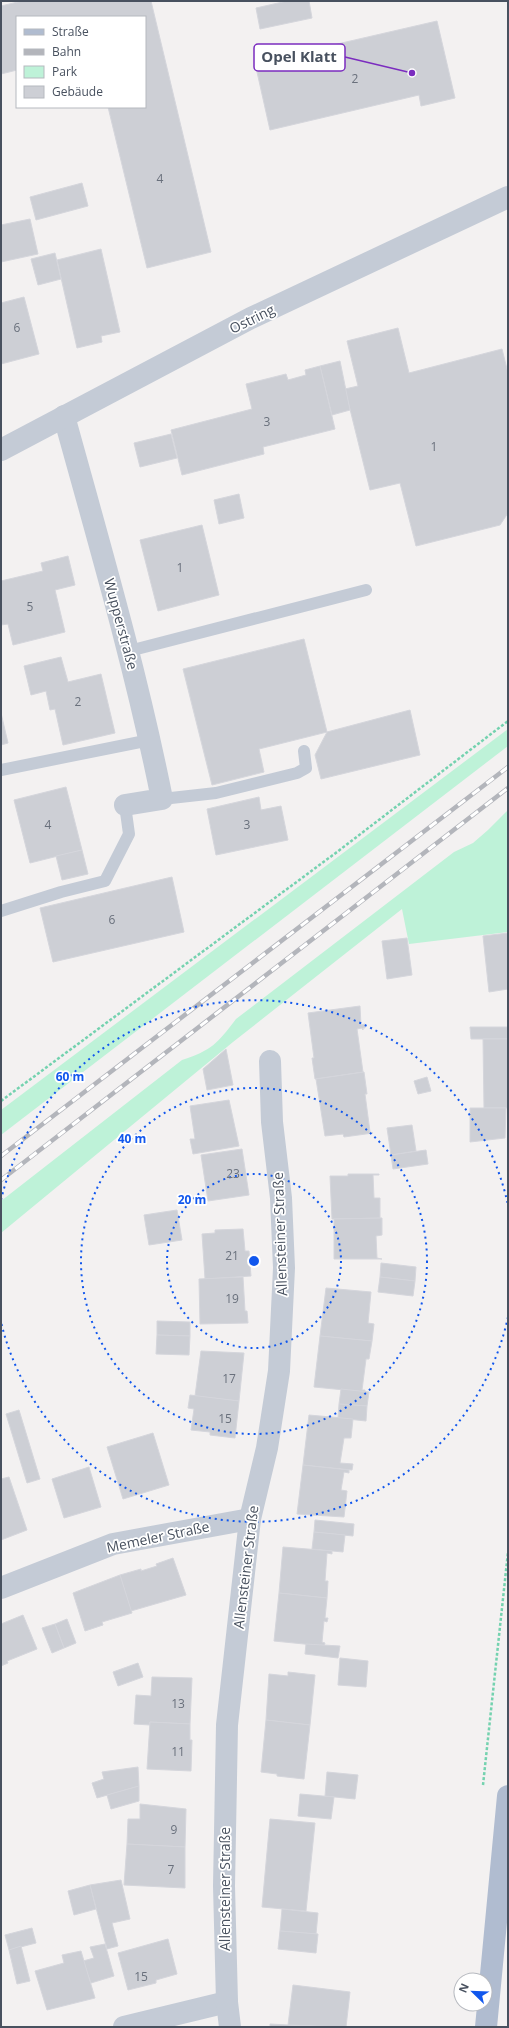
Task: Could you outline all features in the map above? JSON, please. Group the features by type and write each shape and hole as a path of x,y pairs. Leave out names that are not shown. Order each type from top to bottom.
{"main road":[{"path":"486,2027 508,1796"}],"street":[{"name":"Ostring","path":"1,450 251,318 508,197"},
{"name":"Wupperstraße","path":"64,416 129,650 162,799"},
{"path":"125,805 162,799"},
{"name":"Allensteiner Straße","path":"230,2027 227,2002 224,1886 227,1725 250,1519 267,1448 279,1371 284,1268 281,1198 272,1122 270,1061"},
{"name":"Memeler Straße","path":"1,1588 113,1544 250,1519"},
{"path":"124,2027 227,2002"}],"lane":[{"path":"129,650 366,590"},
{"path":"1,770 150,740"},
{"path":"162,799 216,793 296,773 306,768 304,751"},
{"path":"1,911 60,892 105,881 129,834 125,805"}],"path":[{"path":"1,1101 337,852 508,721"},
{"path":"483,1790 508,1552"}],"green space":[{"path":"508,729 508,746 1,1135 1,1110"},
{"path":"508,810 508,932 409,944 402,909 233,1042 1,1233 1,1201 182,1060 200,1053 213,1045 224,1035 236,1019 454,852 473,843"}],"building":[{"path":"22,1 151,1 211,252 147,268 108,108 146,108 146,16 16,16 16,70 1,74 1,6"},
{"path":"287,1 309,1 312,18 260,29 256,8"},
{"path":"437,21 455,98 421,106 419,95 270,130 255,63"},
{"path":"82,183 88,206 36,220 30,197"},
{"path":"30,219 38,254 1,262 1,225"},
{"path":"101,249 120,332 101,336 102,342 77,348 57,260"},
{"path":"55,253 61,279 38,285 31,259"},
{"path":"24,297 39,354 1,364 1,303"},
{"path":"398,328 409,373 502,349 508,373 508,513 500,525 416,546 400,483 370,490 345,389 358,386 347,341"},
{"path":"340,361 350,410 332,415 320,366"},
{"path":"320,366 335,429 263,447 264,454 182,475 171,430 252,409 246,384 286,374 288,380 306,375 305,370"},
{"path":"171,434 177,458 140,467 134,443"},
{"path":"239,494 244,518 219,524 214,500"},
{"path":"202,525 219,595 158,611 140,540"},
{"path":"68,556 75,585 55,590 65,632 13,645 8,624 1,625 1,581 43,571 41,563"},
{"path":"304,639 327,732 259,749 264,772 212,785 183,669"},
{"path":"61,657 68,682 101,674 115,733 63,745 55,709 50,710 46,691 31,695 24,666"},
{"path":"410,710 420,755 321,779 315,755 327,732"},
{"path":"1,713 8,743 1,745"},
{"path":"66,787 82,850 30,863 14,800"},
{"path":"259,797 261,810 281,806 288,840 216,855 207,809"},
{"path":"82,850 88,874 62,880 56,856"},
{"path":"172,877 184,932 53,962 40,908"},
{"path":"508,933 508,989 489,992 483,936"},
{"path":"407,938 412,975 387,979 382,941"},
{"path":"360,1006 361,1025 365,1024 365,1028 363,1028 363,1030 362,1028 357,1029 363,1072 315,1079 312,1058 314,1058 308,1013"},
{"path":"470,1027 508,1027 508,1039 471,1039"},
{"path":"483,1039 508,1039 508,1108 484,1108"},
{"path":"226,1049 233,1085 207,1090 203,1069"},
{"path":"364,1072 370,1132 373,1133 344,1137 343,1134 325,1136 316,1079"},
{"path":"427,1077 431,1091 418,1094 414,1081"},
{"path":"229,1100 239,1146 193,1154 190,1139 195,1139 190,1106"},
{"path":"470,1108 506,1108 505,1138 470,1142"},
{"path":"412,1125 416,1151 391,1155 387,1128"},
{"path":"242,1149 249,1195 208,1201 201,1155"},
{"path":"426,1150 428,1164 393,1169 391,1155"},
{"path":"348,1174 379,1174 373,1175 374,1198 380,1198 380,1218 332,1219 330,1176 348,1176"},
{"path":"177,1210 182,1240 149,1245 144,1215"},
{"path":"382,1218 382,1235 376,1236 377,1258 382,1259 334,1259 334,1219"},
{"path":"243,1229 245,1251 249,1251 251,1276 205,1279 202,1234 215,1233 215,1230"},
{"path":"381,1263 416,1267 415,1281 380,1277"},
{"path":"243,1277 245,1311 247,1311 248,1323 200,1324 199,1279"},
{"path":"380,1277 415,1281 413,1296 378,1292"},
{"path":"326,1288 371,1292 368,1323 374,1324 372,1341 320,1336"},
{"path":"157,1321 190,1322 190,1336 157,1335"},
{"path":"157,1335 190,1336 189,1355 156,1354"},
{"path":"320,1336 372,1341 369,1359 366,1359 362,1390 365,1390 365,1392 314,1387"},
{"path":"201,1351 244,1353 239,1401 195,1396"},
{"path":"341,1389 369,1392 367,1406 339,1404"},
{"path":"190,1395 239,1401 235,1438 210,1435 210,1432 191,1430 194,1409 188,1408"},
{"path":"339,1404 367,1406 366,1421 338,1418"},
{"path":"19,1410 40,1479 27,1483 6,1414"},
{"path":"309,1415 353,1419 351,1438 344,1438 340,1463 353,1464 352,1470 303,1465"},
{"path":"153,1433 169,1485 123,1499 107,1447"},
{"path":"303,1465 349,1470 349,1473 344,1472 341,1490 347,1491 344,1517 297,1514"},
{"path":"89,1467 101,1507 64,1518 52,1479"},
{"path":"9,1477 27,1530 1,1540 1,1479"},
{"path":"315,1520 354,1524 353,1536 314,1532"},
{"path":"314,1532 345,1535 343,1552 312,1549"},
{"path":"283,1547 332,1551 332,1554 327,1553 325,1581 328,1581 327,1598 279,1593"},
{"path":"173,1558 186,1595 131,1611 120,1575 157,1566 156,1564"},
{"path":"120,1575 132,1613 102,1622 103,1625 85,1631 73,1593"},
{"path":"279,1593 327,1598 325,1618 328,1618 327,1622 324,1621 322,1642 325,1643 324,1646 274,1641"},
{"path":"23,1615 37,1649 7,1661 8,1663 1,1666 1,1624"},
{"path":"67,1619 76,1643 64,1648 55,1624"},
{"path":"55,1624 64,1648 52,1653 42,1628"},
{"path":"306,1644 340,1646 338,1658 305,1654"},
{"path":"340,1658 368,1661 366,1687 338,1685"},
{"path":"138,1663 143,1677 118,1686 113,1672"},
{"path":"288,1672 315,1675 310,1725 266,1720 269,1674 288,1676"},
{"path":"152,1677 192,1678 190,1724 150,1722 150,1725 134,1724 136,1695 151,1696"},
{"path":"266,1720 310,1725 304,1779 277,1776 277,1774 261,1772"},
{"path":"150,1722 190,1724 190,1740 192,1740 191,1771 147,1769"},
{"path":"138,1767 139,1786 97,1798 92,1783 104,1779 102,1772"},
{"path":"327,1772 358,1775 355,1799 325,1796"},
{"path":"139,1786 139,1801 111,1809 107,1795"},
{"path":"300,1794 334,1797 331,1819 298,1816"},
{"path":"140,1804 186,1809 185,1847 127,1844 128,1819 140,1819"},
{"path":"270,1819 315,1823 306,1911 262,1907"},
{"path":"127,1844 185,1847 185,1888 124,1885"},
{"path":"121,1880 130,1919 112,1923 118,1946 107,1949 90,1885"},
{"path":"90,1885 96,1909 74,1915 68,1891"},
{"path":"282,1909 318,1913 316,1934 280,1931"},
{"path":"32,1928 36,1943 9,1950 5,1935"},
{"path":"280,1931 318,1934 316,1953 278,1949"},
{"path":"168,1939 177,1974 156,1980 156,1983 128,1990 118,1953"},
{"path":"105,1944 114,1976 91,1983 83,1961 94,1958 90,1947"},
{"path":"21,1946 30,1981 17,1984 9,1950"},
{"path":"81,1951 95,1998 47,2010 35,1971 64,1963 62,1955"},
{"path":"293,1985 350,1992 346,2027 288,2025"},
{"path":"270,2024 288,2025 301,2027 270,2027"}],"railway":[{"path":"1,1156 508,767"},
{"path":"1,1180 508,788"}],"place":[{"name":"Opel Klatt","path":"412,73"}]}
